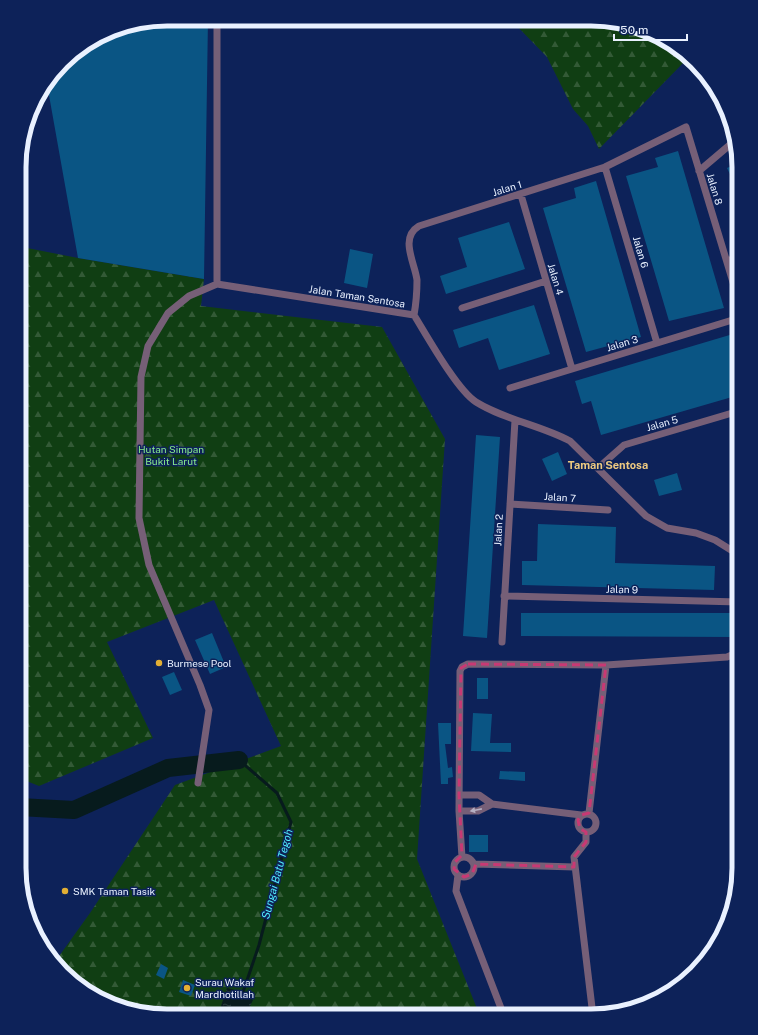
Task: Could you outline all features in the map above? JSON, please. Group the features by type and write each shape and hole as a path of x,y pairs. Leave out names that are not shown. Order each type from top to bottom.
{"street":[{"path":"198,782 209,710 200,685 149,565 139,518 141,377 148,346 168,314 189,296 217,284 217,26"},
{"name":"Jalan 1","path":"414,315 416,302 416,280 409,250 410,236 413,230 419,226 521,195 605,167 686,128"},
{"name":"Jalan 8","path":"686,128 732,279"},
{"path":"699,171 730,145"},
{"name":"Jalan 6","path":"605,167 657,343"},
{"name":"Jalan 4","path":"521,195 572,369"},
{"path":"727,262 732,260"},
{"path":"462,308 546,282"},
{"name":"Jalan Taman Sentosa","path":"217,284 414,315 467,395 486,408 515,420 557,434 570,441 646,516 667,528 696,534 715,540 732,551"},
{"name":"Jalan 3","path":"510,388 732,320"},
{"name":"Jalan 5","path":"598,468 624,445 732,413"},
{"name":"Jalan 2","path":"502,642 515,420"},
{"name":"Jalan 7","path":"510,504 608,510"},
{"name":"Jalan 9","path":"504,596 732,602"},
{"path":"462,857 459,795 460,671 462,666 468,664 606,665 727,657 732,655"},
{"path":"589,814 606,665"},
{"path":"459,795 479,795 492,804 581,815 589,814 596,819 596,826 592,831 586,832"},
{"path":"459,811 478,811 492,804"},
{"path":"581,815 578,820 579,826 586,832 586,842 574,857 574,867 592,1009"},
{"path":"462,857 471,859 475,864 474,871 470,876 464,877 458,875 454,869 455,862 462,857"},
{"path":"475,864 574,867"},
{"path":"458,875 456,891 501,1009"}],"highlighted area":[{"path":"468,664 606,665 589,813 581,815 578,820 580,829 586,832 586,842 574,857 574,867 476,864 472,874 464,877 454,869 455,862 462,855 459,795 461,668"}],"green space":[{"path":"517,26 609,27 636,33 645,37 661,45 685,61 599,149 588,126 573,109 547,57"},
{"name":"Hutan Simpan Bukit Larut","path":"26,248 204,279 201,306 382,327 445,439 417,859 477,1009 149,1008 122,1002 97,990 81,980 67,968 58,958 90,913 175,785 281,746 214,600 107,642 153,738 39,786 26,781"}],"water":[{"path":"227,988 243,992 253,1000 249,1009 220,1009"}],"building":[{"path":"158,26 208,26 204,279 78,258 48,92 67,67 81,55 97,45 122,33"},
{"path":"678,151 724,308 669,321 626,176 658,167 655,158"},
{"path":"732,166 732,178 727,168"},
{"path":"596,181 641,337 586,352 543,208 576,198 574,188"},
{"path":"509,222 525,269 446,294 440,276 467,267 458,238"},
{"path":"350,249 373,254 367,288 344,283"},
{"path":"534,305 550,354 499,370 488,338 459,348 453,330"},
{"path":"732,334 732,397 601,435 591,401 582,404 575,381"},
{"path":"476,435 500,437 487,638 463,636"},
{"path":"558,452 567,474 552,481 542,459"},
{"path":"677,473 682,490 659,496 654,480"},
{"path":"538,524 616,527 615,563 715,566 714,590 522,585 522,561 537,561"},
{"path":"521,613 732,613 732,637 521,636"},
{"path":"212,633 226,667 210,674 195,640"},
{"path":"174,672 182,690 170,695 162,677"},
{"path":"477,678 488,678 488,699 477,699"},
{"path":"473,713 492,714 490,743 511,743 511,752 471,751"},
{"path":"438,723 451,723 451,744 445,744 448,768 452,767 453,777 448,778 448,784 441,784"},
{"path":"500,771 525,772 525,781 499,779"},
{"path":"469,835 488,835 488,852 469,852"},
{"path":"161,964 168,968 164,979 156,975"},
{"name":"Surau Wakaf Mardhotillah","path":"183,980 195,985 191,996 179,992"}],"waterway":[{"name":"Sungai Batu Tegoh","path":"239,760 277,793 291,822 259,945 242,995"},
{"name":"Sungai Batu Tegoh","path":"26,807 74,810 168,768 239,760"}],"place":[{"name":"Burmese Pool","path":"159,663"},
{"name":"SMK Taman Tasik","path":"65,891"},
{"name":"Surau Wakaf Mardhotillah","path":"187,988"}],"district":[{"name":"Taman Sentosa","path":"608,465"}]}
